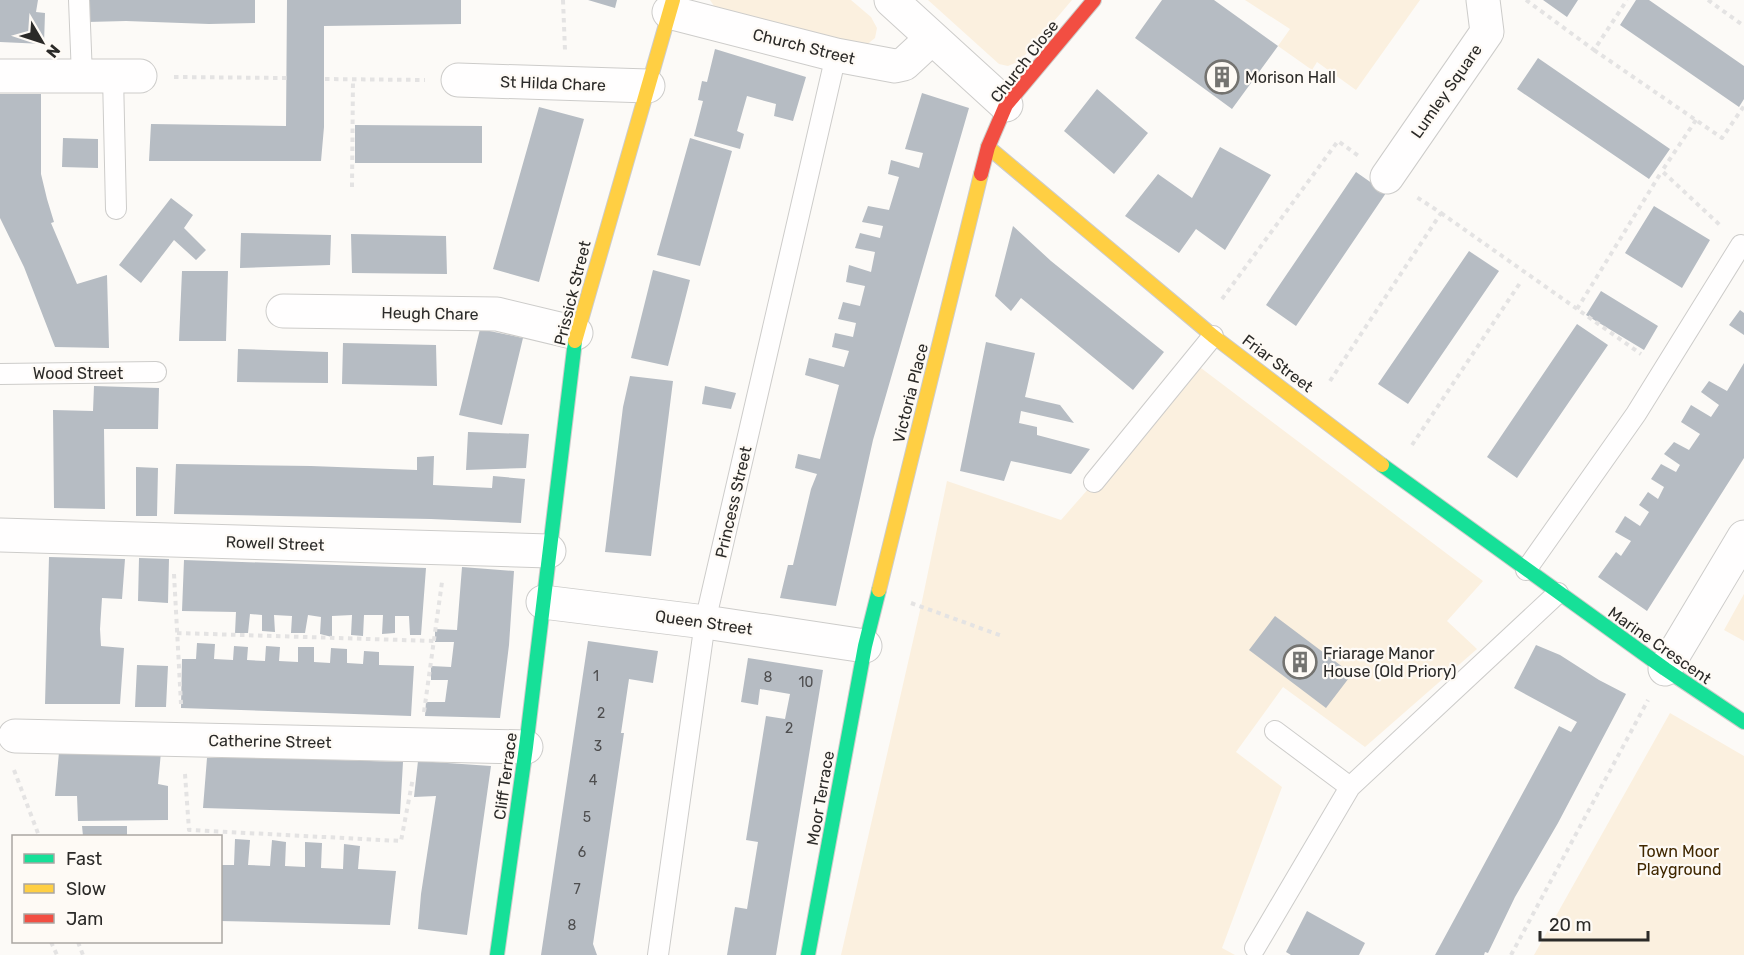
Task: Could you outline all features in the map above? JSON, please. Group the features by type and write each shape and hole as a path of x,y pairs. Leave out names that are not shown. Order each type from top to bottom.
{"street":[{"path":"891,0 931,39 1006,105"},
{"name":"Church Close","path":"988,147 1006,105 1094,0"},
{"name":"Lumley Square","path":"1387,177 1486,32 1483,0"},
{"name":"Church Street","path":"671,6 836,55 895,66 904,64 931,39"},
{"name":"Prissick Street","path":"543,602 576,333 671,6"},
{"path":"0,76 112,76"},
{"name":"St Hilda Chare","path":"458,80 648,86"},
{"name":"Friar Street","path":"988,147 1207,331 1393,473 1558,593"},
{"name":"Victoria Place","path":"865,646 988,147"},
{"name":"Heugh Chare","path":"283,311 497,314 576,333"},
{"name":"Rowell Street","path":"0,535 549,551"},
{"path":"1665,669 1744,537"},
{"name":"Marine Crescent","path":"1558,593 1744,722"},
{"name":"Queen Street","path":"543,602 705,622 865,646"},
{"name":"Cliff Terrace","path":"497,955 526,747 543,602"},
{"name":"Moor Terrace","path":"808,955 865,646"},
{"name":"Catherine Street","path":"15,736 526,747"}],"lane":[{"path":"79,0 112,76 116,209"},
{"name":"Princess Street","path":"658,955 705,622 836,55"},
{"path":"1526,570 1636,414 1741,245"},
{"path":"1094,483 1207,331"},
{"name":"Wood Street","path":"0,374 156,372"},
{"path":"1255,948 1350,787 1558,593"},
{"path":"1275,731 1350,787"}],"path":[{"path":"563,0 566,84"},
{"path":"1526,0 1722,138 1744,106"},
{"path":"1594,50 1627,0"},
{"path":"1708,0 1744,26"},
{"path":"112,76 287,78"},
{"path":"325,78 458,80"},
{"path":"352,187 353,79"},
{"path":"1577,309 1696,120"},
{"path":"1207,331 1338,141 1664,370"},
{"path":"1662,171 1741,245"},
{"path":"1311,409 1441,213"},
{"path":"1393,473 1520,283"},
{"path":"172,540 183,740"},
{"path":"910,602 1002,636"},
{"path":"177,633 434,641"},
{"path":"1511,955 1665,669"},
{"path":"14,770 38,835"}],"green space":[{"path":"710,0 851,0 871,17 877,28 875,38 865,46 718,12"},
{"path":"928,0 1072,0 1020,61 1008,66 999,64"},
{"path":"1245,0 1420,0 1356,90 1317,62 1312,70 1278,46 1290,29"},
{"path":"1197,365 1483,581 1447,621 1477,649 1365,747 1283,687 1236,752 1282,787 1222,948 1235,955 841,955 921,606 947,481 1061,520"},
{"path":"1744,594 1744,641 1724,630"},
{"name":"Town Moor Playground","path":"1670,713 1744,756 1744,955 1534,955"}],"building":[{"path":"0,0 38,0 36,12 45,13 44,44 0,42"},
{"path":"88,0 255,0 255,23 87,22"},
{"path":"287,0 461,0 461,24 324,26 324,127 321,161 149,161 151,124 286,126"},
{"path":"588,0 617,0 615,8"},
{"name":"Morison Hall","path":"1162,0 1214,0 1278,46 1232,109 1135,38"},
{"path":"1543,0 1578,0 1567,17"},
{"path":"1636,0 1649,0 1744,66 1744,99 1739,107 1620,25"},
{"path":"715,49 806,77 793,121 774,116 776,104 747,96 737,131 744,134 740,149 694,136 703,101 698,100 702,81 707,82"},
{"path":"1538,58 1670,149 1649,179 1517,89"},
{"path":"1097,89 1148,133 1114,174 1064,131"},
{"path":"922,93 969,108 873,440 836,606 780,598 788,565 793,565 811,489 817,474 795,468 798,454 820,459 839,385 805,375 809,358 844,367 849,351 832,347 835,333 853,337 856,323 838,319 843,302 860,306 865,286 846,282 849,265 871,272 875,252 855,248 860,233 880,238 883,226 862,222 868,206 889,210 899,177 888,174 891,160 919,168 923,153 905,149"},
{"path":"0,94 41,94 41,174 54,222 51,223 77,284 107,275 109,348 55,347 24,267 0,218"},
{"path":"539,107 584,119 539,282 493,269"},
{"path":"355,125 482,126 482,163 355,163"},
{"path":"63,138 98,139 98,168 62,167"},
{"path":"690,138 732,151 700,266 657,255"},
{"path":"1220,147 1271,175 1225,250 1196,229 1179,253 1125,216 1158,174 1192,198"},
{"path":"1356,172 1386,193 1296,326 1266,305"},
{"path":"171,198 193,215 184,228 206,250 196,260 174,240 141,283 119,265"},
{"path":"1654,206 1710,240 1682,288 1625,253"},
{"path":"1013,226 1051,261 1164,352 1133,390 1021,298 1011,311 995,296"},
{"path":"241,233 331,235 330,265 240,268"},
{"path":"351,234 446,236 447,274 352,273"},
{"path":"1469,251 1499,271 1408,404 1378,384"},
{"path":"653,270 690,280 668,366 631,358"},
{"path":"182,271 228,271 226,341 179,341"},
{"path":"1601,291 1658,326 1644,350 1586,315"},
{"path":"1740,310 1744,313 1744,335 1729,325"},
{"path":"1577,324 1608,345 1517,478 1487,457"},
{"path":"480,329 523,338 502,425 459,415"},
{"path":"986,342 1035,353 1025,397 1060,405 1074,423 1021,411 1019,423 1037,427 1037,435 1090,449 1071,474 1011,461 1004,481 960,471"},
{"path":"343,343 436,345 437,386 342,384"},
{"path":"238,349 328,352 328,383 237,382"},
{"path":"1744,363 1744,458 1647,611 1598,577 1616,552 1621,556 1631,541 1615,532 1625,516 1640,526 1649,512 1639,505 1648,492 1658,499 1664,487 1651,479 1661,464 1676,472 1680,465 1664,454 1674,442 1689,450 1700,434 1681,422 1691,405 1711,417 1719,405 1701,392 1709,381 1727,391"},
{"path":"630,376 673,381 651,556 605,552 623,407"},
{"path":"94,386 159,388 158,429 104,429 105,509 54,508 53,410 93,411"},
{"path":"705,386 736,393 731,409 702,404"},
{"path":"468,432 529,434 526,468 466,470"},
{"path":"434,456 433,485 492,488 493,476 525,479 521,523 174,514 176,464 417,470 417,457"},
{"path":"136,467 158,468 157,516 136,516"},
{"path":"49,557 125,559 122,599 102,598 100,629 101,646 124,648 120,704 45,704"},
{"path":"139,558 169,559 168,603 138,601"},
{"path":"184,560 426,568 421,635 410,635 409,616 395,616 395,633 382,634 383,615 364,615 363,636 351,635 352,615 332,616 332,637 320,634 321,617 308,615 305,633 291,633 292,616 274,615 275,632 262,631 262,615 250,614 248,633 235,633 236,612 182,611"},
{"path":"462,567 514,571 509,645 500,718 425,716 426,702 445,702 448,680 431,680 431,666 451,667 454,642 435,642 435,629 457,630"},
{"name":"Friarage Manor House (Old Priory)","path":"1275,616 1352,674 1326,708 1249,650"},
{"path":"588,641 658,651 653,683 629,679 621,733 624,733 593,944 597,955 541,955"},
{"path":"197,643 215,644 214,659 233,660 234,646 248,647 247,660 265,661 266,646 280,647 279,661 298,662 298,647 314,647 314,662 330,663 331,648 347,649 347,663 363,664 364,651 379,652 379,665 414,666 411,716 181,708 182,659 196,659"},
{"path":"1536,645 1560,655 1626,694 1558,823 1515,897 1488,953 1485,952 1484,955 1435,955 1559,726 1571,732 1577,722 1514,688"},
{"path":"748,658 823,670 776,955 727,955 735,907 747,909 758,842 746,840 766,716 785,719 790,694 760,689 758,705 741,702"},
{"path":"137,665 168,666 166,707 135,707"},
{"path":"59,752 161,752 158,784 168,786 168,820 78,821 77,796 55,796"},
{"path":"207,758 403,762 400,814 203,808"},
{"path":"418,761 491,766 467,935 418,929 436,796 414,797"},
{"path":"82,826 127,826 127,835 83,835"},
{"path":"235,839 250,840 248,865 270,866 272,840 286,842 285,866 305,867 305,842 322,843 321,868 343,869 344,844 360,846 358,869 396,871 390,925 222,921 222,865 234,865"},
{"path":"1307,911 1365,943 1359,955 1291,955 1286,952"}],"traffic: fast":[{"path":"497,955 526,747 575,341"},
{"path":"1382,465 1665,669 1744,722"},
{"path":"808,955 865,646 879,590"}],"traffic: slow":[{"path":"575,341 673,0"},
{"path":"988,147 1213,336 1382,465"},
{"path":"879,590 981,174"}],"traffic: jam":[{"path":"981,174 988,147 1006,105 1094,0"}],"place":[{"name":"Morison Hall","path":"1222,77"},
{"name":"Friarage Manor House (Old Priory)","path":"1300,662"}]}
